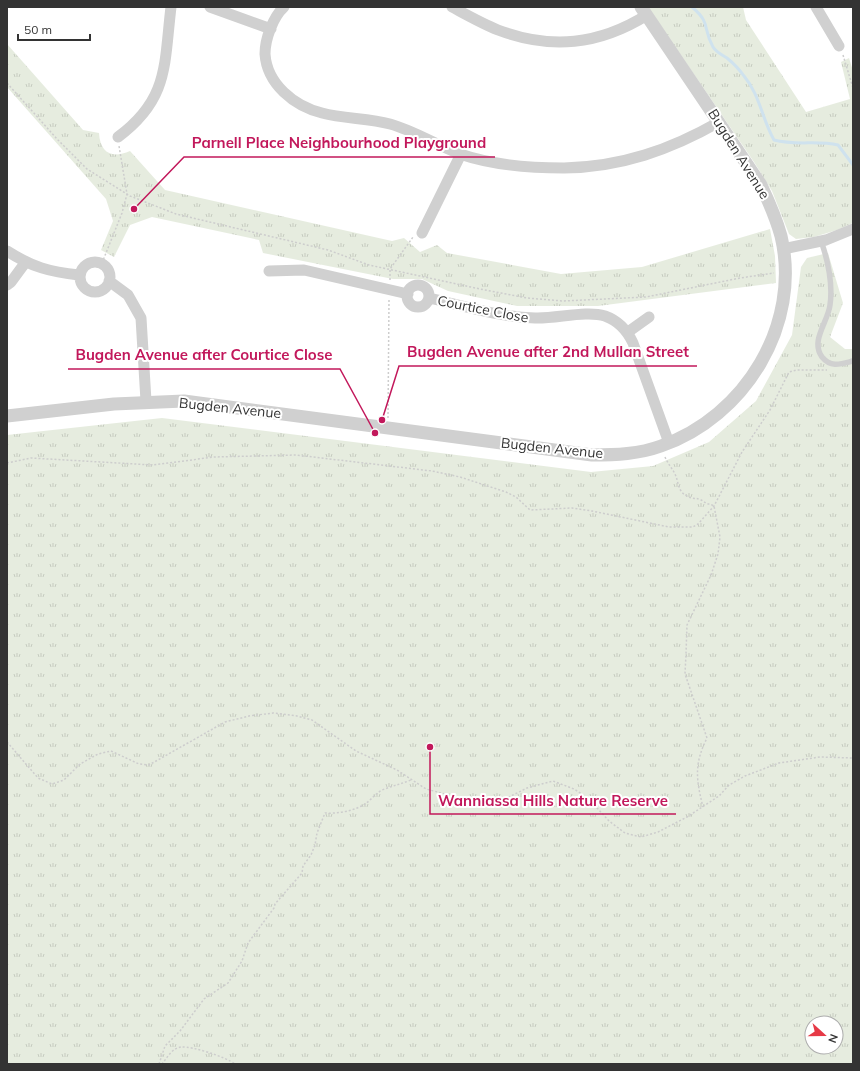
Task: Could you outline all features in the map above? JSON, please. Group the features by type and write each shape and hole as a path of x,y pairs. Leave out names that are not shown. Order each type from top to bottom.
{"street":[{"path":"118,137 134,125 147,110 157,94 164,66 171,7"},
{"path":"210,7 271,29"},
{"path":"284,7 274,22 265,48 269,69 280,89 299,104 323,113 367,118 392,125 461,154 496,162 530,167 565,168 599,165 632,159 663,150 678,144 719,122"},
{"path":"452,7 498,30 546,42 571,42 595,39 628,27 644,11"},
{"path":"816,7 839,46"},
{"name":"Bugden Avenue","path":"7,416 146,402 184,401 592,455 667,449 718,414 740,393 762,362 779,322 785,280 783,249 773,210 761,185 644,11"},
{"path":"422,233 461,154"},
{"path":"783,249 821,241 853,229"},
{"path":"7,251 25,263 52,272 79,276"},
{"path":"91,262 102,264 108,269 109,281 106,287 95,292 84,287 80,282 79,276 85,265 91,262"},
{"path":"7,285 25,263"},
{"path":"270,271 304,270 408,294"},
{"path":"109,281 133,300 141,318 146,402"},
{"name":"Courtice Close","path":"420,285 427,290 429,298 424,305 416,307 409,302 408,294 412,287 420,285"},
{"name":"Courtice Close","path":"429,298 512,316 536,319 599,315 616,321 628,332 633,343 667,449"},
{"path":"628,332 649,317"}],"lane":[{"path":"821,241 825,253 830,305 818,339 817,348 825,361 831,364 835,365 853,361"}],"path":[{"path":"839,46 853,88"},
{"path":"7,83 58,140 94,175 127,194 156,207 201,220 328,250 357,262 527,298 563,301 646,297 740,278 774,273 776,270"},
{"path":"102,264 122,213 127,194 118,137"},
{"path":"390,269 411,238 422,233"},
{"path":"388,421 389,302"},
{"path":"7,463 31,458 153,465 214,457 296,455 438,472 460,477 506,492 516,497 530,510 572,508 592,510 669,527 693,527 698,524 714,506 742,452 770,410 789,372 797,370 827,370 831,364"},
{"path":"667,449 667,463 676,475 677,485 682,493 688,497 699,498 707,504 714,506"},
{"path":"703,807 697,785 696,770 707,738 685,674 687,625 711,575 718,554 720,537 714,506"},
{"path":"7,742 38,778 52,784 64,780 80,764 98,754 111,751 139,764 149,765 225,722 273,713 297,716 312,720 356,751 397,770 426,789 480,803 497,803 527,788 553,781 574,789 588,798 609,821 626,833 641,837 658,832 703,807 719,796 730,785 745,776 779,763 820,757 853,758"},
{"path":"159,1064 165,1046 180,1031 204,999 228,983 242,961 244,950 252,937 274,908 275,904 302,873 303,866 312,855 317,833 325,813 343,812 360,806 380,791 394,784 400,785 412,780"},
{"path":"162,1064 171,1052 180,1047 207,1052 235,1064"}],"green space":[{"path":"648,7 743,7 746,20 806,112 850,99 841,62 849,58 853,71 853,223 814,237 796,239 789,234 772,191 754,162"},
{"path":"7,44 83,130 99,133 102,145 108,152 118,154 130,151 165,190 392,241 404,238 420,252 437,245 447,253 561,274 642,267 770,229 775,256 776,283 598,306 517,306 448,291 422,279 393,279 263,253 259,240 152,217 130,225 114,257 101,250 113,221 106,199 7,87"},
{"path":"828,253 843,303 830,337 845,349 853,349 853,1064 7,1064 7,435 162,418 591,472 653,466 709,442 756,401 792,335 801,267 807,258"}],"waterway":[{"path":"692,7 705,22 708,35 714,49 734,64 754,91 766,124 774,140 790,143 822,143 838,145 853,165"}],"place":[{"name":"Parnell Place Neighbourhood Playground","path":"134,209"},
{"name":"Bugden Avenue after 2nd Mullan Street","path":"382,420"},
{"name":"Bugden Avenue after Courtice Close","path":"375,433"},
{"name":"Wanniassa Hills Nature Reserve","path":"430,747"}]}
